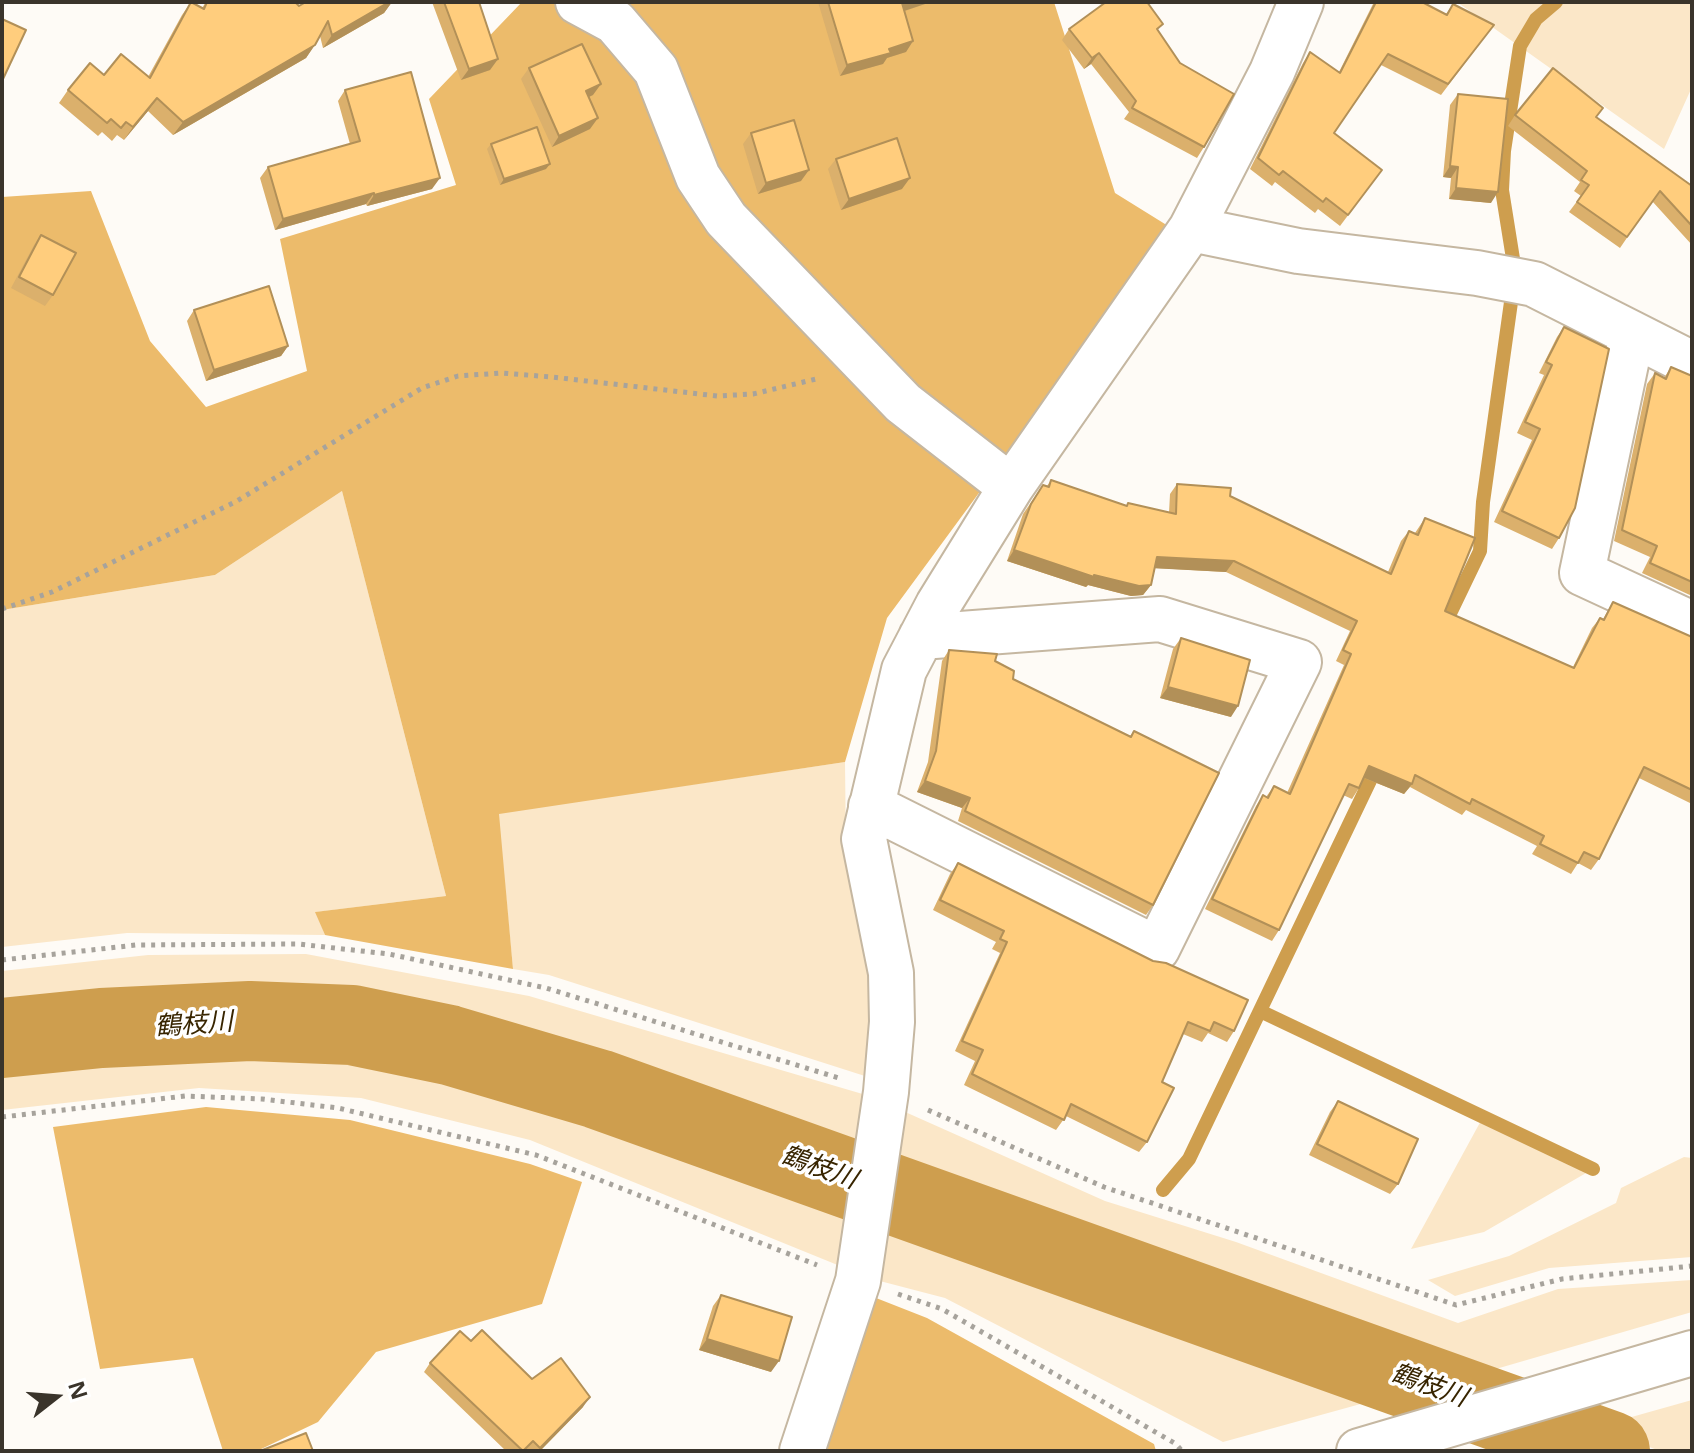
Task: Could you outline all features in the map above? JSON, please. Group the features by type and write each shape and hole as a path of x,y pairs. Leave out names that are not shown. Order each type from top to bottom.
{"street":[{"path":"578,2 615,22 656,70 698,177 726,219 903,403 1011,487"},
{"path":"802,1451 858,1281 886,1094 892,1022 891,973 864,839 904,670 1011,487 1191,229 1272,72 1301,2"},
{"path":"1191,229 1298,251 1477,273 1534,284 1692,364"},
{"path":"1632,335 1582,573 1692,624"},
{"path":"871,806 1157,949 1299,662 1160,619 921,637"},
{"path":"1359,1451 1692,1353"}],"path":[{"path":"2,609 52,592 237,501 422,388 458,376 501,373 717,396 753,394 800,384 865,363"},
{"path":"2,960 136,945 298,944 389,954 546,988 886,1094 1104,1187 1456,1305 1562,1279 1692,1266"},
{"path":"2,1117 185,1096 262,1099 338,1108 536,1155 858,1281 942,1309 1176,1444 1182,1451"}],"shaded area":[{"path":"522,2 1054,2 1115,193 1173,229 887,618 845,762 499,814 513,969 325,935 315,912 446,896 342,491 215,575 2,610 2,197 91,191 150,341 206,407 307,371 280,239 456,185 429,99"},
{"path":"1457,2 1692,2 1692,87 1664,149"},
{"path":"342,491 446,896 316,912 325,935 127,933 2,947 2,610 215,575"},
{"path":"845,762 846,854 865,928 872,1011 868,1077 549,975 513,969 498,813"},
{"path":"306,954 529,996 866,1095 855,1165 541,1059 422,1029 328,1010 186,1004 2,1024 2,971 148,955"},
{"path":"213,1033 381,1048 521,1081 851,1195 840,1266 530,1140 361,1098 199,1088 2,1110 2,1055"},
{"path":"206,1107 350,1120 530,1164 582,1182 542,1304 376,1352 318,1422 257,1451 223,1451 193,1358 100,1369 53,1127"},
{"path":"903,1111 1105,1201 1236,1242 1458,1323 1558,1289 1692,1280 1692,1312 1458,1380 897,1179"},
{"path":"1483,1117 1593,1169 1484,1232 1411,1249"},
{"path":"1684,1157 1692,1158 1692,1257 1549,1268 1455,1296 1428,1280 1509,1256 1616,1203 1621,1188"},
{"path":"888,1209 1404,1392 1223,1442 945,1298 876,1280"},
{"path":"871,1296 927,1318 1154,1444 1156,1451 820,1451"},
{"path":"1692,1400 1692,1451 1660,1451 1596,1427"}],"building":[{"path":"191,2 204,9 207,2 295,2 299,6 306,2 389,2 332,35 328,21 315,45 183,122 157,98 133,127 126,122 121,128 111,119 107,123 68,90 90,63 104,75 121,54 150,78"},
{"path":"444,2 479,2 498,59 469,69"},
{"path":"828,2 905,2 902,3 913,41 889,49 891,53 847,65"},
{"path":"1106,2 1147,2 1163,24 1157,29 1180,63 1234,94 1204,147 1132,108 1136,101 1099,53 1092,58 1069,29"},
{"path":"1376,2 1422,2 1447,15 1453,4 1494,25 1448,84 1388,54 1334,133 1382,170 1348,215 1326,198 1323,202 1283,171 1279,175 1258,158 1310,52 1340,73"},
{"path":"2,19 26,30 3,79 2,79"},
{"path":"582,44 601,84 586,91 598,118 559,136 529,68"},
{"path":"1553,68 1603,108 1596,117 1692,186 1692,226 1660,191 1627,237 1577,202 1589,185 1581,180 1587,171 1515,115"},
{"path":"411,72 440,178 283,219 268,167 360,141 345,90"},
{"path":"1458,94 1508,99 1498,192 1456,188 1458,167 1450,166"},
{"path":"794,120 809,170 766,183 751,133"},
{"path":"537,127 550,164 504,179 491,144"},
{"path":"897,138 910,178 849,199 836,159"},
{"path":"41,235 76,253 53,295 19,277"},
{"path":"269,286 288,346 214,370 194,310"},
{"path":"1564,327 1609,349 1575,508 1559,538 1502,511 1540,429 1525,422 1552,365 1546,362"},
{"path":"1671,367 1692,376 1692,582 1650,563 1657,546 1622,530 1655,373 1666,379"},
{"path":"1051,480 1127,506 1128,503 1176,514 1177,484 1231,488 1230,496 1391,574 1409,531 1418,535 1425,518 1475,538 1445,611 1574,668 1600,618 1604,620 1613,602 1692,637 1692,790 1644,767 1599,859 1584,852 1578,863 1540,844 1544,836 1472,799 1470,804 1415,775 1412,784 1369,766 1359,788 1349,784 1279,930 1212,899 1263,795 1268,798 1274,786 1290,794 1351,654 1343,650 1357,621 1234,561 1157,557 1151,585 1139,586 1094,577 1014,550 1031,504 1043,485 1049,487"},
{"path":"1181,638 1250,660 1238,706 1168,687"},
{"path":"949,650 997,654 995,661 1014,671 1013,679 1131,737 1134,731 1219,773 1153,905 965,811 970,798 925,781 936,751"},
{"path":"958,863 1153,961 1166,963 1248,1000 1234,1031 1214,1022 1210,1031 1188,1022 1162,1082 1174,1088 1147,1142 1071,1104 1064,1120 972,1074 983,1050 962,1041 1007,942 1000,939 1004,931 940,900"},
{"path":"1338,1101 1418,1139 1398,1184 1317,1144"},
{"path":"721,1295 792,1317 779,1361 707,1339"},
{"path":"482,1330 532,1379 561,1358 590,1397 540,1448 533,1441 523,1451 430,1363 460,1331 471,1341"},
{"path":"306,1433 313,1451 260,1451"}],"waterway":[{"path":"1514,265 1502,190 1504,151 1520,46 1536,19 1556,2"},
{"path":"1443,628 1480,551 1483,502 1512,295"},
{"path":"1163,1190 1189,1159 1377,766"},
{"path":"1260,1011 1593,1169"},
{"name":"鶴枝川","path":"2,1038 101,1028 250,1021 352,1025 449,1045 598,1089 1610,1451"}]}
